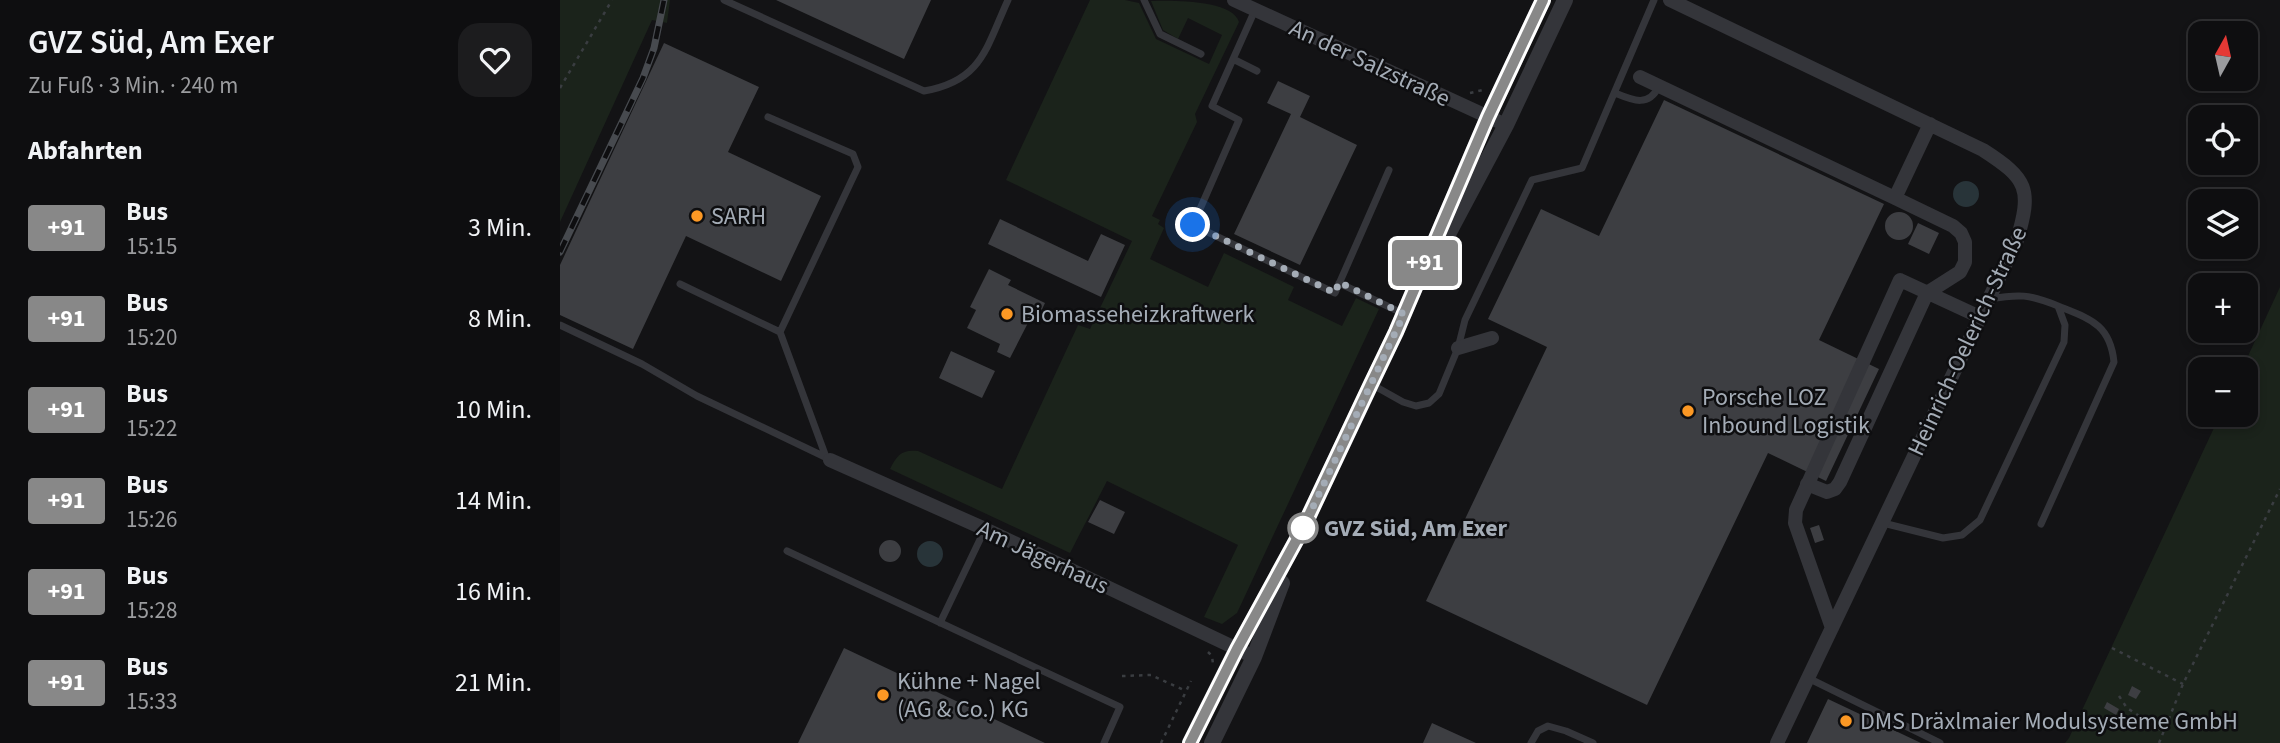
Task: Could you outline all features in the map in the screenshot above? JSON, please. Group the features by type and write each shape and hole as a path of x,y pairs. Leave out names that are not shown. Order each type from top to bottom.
{"street":[{"name":"An der Salzstraße","path":"1234,0 1506,125"},
{"path":"1190,743 1237,649 1303,528 1396,332 1488,117 1543,0"},
{"path":"1396,332 1506,125 1565,0"},
{"name":"Heinrich-Oelerich-Straße","path":"1670,0 1983,150 2009,167 2025,188 2025,214 2017,240 1777,743"},
{"path":"1640,77 1953,226 1961,233 1965,242 1965,262 1960,272 1927,293 1840,482 1835,489 1827,492 1807,484"},
{"path":"1895,198 1930,124"},
{"path":"1832,628 1795,523 1796,510 1900,280 1980,317"},
{"path":"1458,348 1492,338"},
{"name":"Am Jägerhaus","path":"828,458 985,529 1254,657"},
{"path":"1212,743 1254,657 1303,528"}],"lane":[{"path":"724,0 924,91 945,88 967,76 983,55 1008,0"},
{"path":"1144,0 1160,34 1201,54"},
{"path":"1371,384 1403,402 1416,406 1429,403 1444,384 1465,320 1532,180 1581,168 1654,0"},
{"path":"1255,10 1212,106 1239,120 1193,225 1335,293 1389,170"},
{"path":"1233,59 1257,71"},
{"path":"1615,93 1634,101 1645,101 1655,96 1659,86"},
{"path":"768,117 853,154 858,167 780,332"},
{"path":"1339,282 1404,314"},
{"path":"680,284 780,332 828,458"},
{"path":"1989,299 2017,295 2036,296 2094,321 2109,337 2114,362 2041,524"},
{"path":"1882,523 1943,538 1962,536 1980,520 2064,342 2065,325 2058,306"},
{"path":"560,325 642,364 697,397 828,458"},
{"path":"940,623 985,529"},
{"path":"787,551 1120,707 1104,743"},
{"path":"1808,677 1940,743"},
{"path":"1531,743 1538,731 1548,726 1593,743"}],"path":[{"path":"560,88 612,0"},
{"path":"1446,98 1450,88 1470,93 1481,92 1489,86"},
{"path":"2159,743 2183,684 2280,489"},
{"path":"2112,648 2183,684"},
{"path":"1206,649 1212,656 1211,674"},
{"path":"1122,676 1151,675 1186,691"},
{"path":"1161,743 1191,681"},
{"path":"2119,696 2127,708 2164,732"}],"shaded area":[{"path":"560,0 670,0 667,23 652,20 560,222"},
{"path":"1090,0 1125,0 1139,3 1156,39 1209,64 1222,35 1188,18 1178,39 1163,30 1151,1 1186,1 1214,5 1226,9 1239,22 1195,114 1197,122 1152,216 1160,220 1158,224 1164,228 1150,259 1208,287 1224,253 1294,287 1288,300 1342,326 1356,298 1379,309 1237,613 1222,624 1204,617 1238,545 1107,481 1070,553 890,469 901,454 918,451 1002,489 1078,325 1090,329 1132,241 1006,180"},
{"path":"1966,181 1975,185 1979,194 1975,203 1966,207 1957,203 1953,194 1957,185"},
{"path":"2280,287 2280,743 2065,743 2214,427 2258,427 2258,357 2248,357 2254,343 2258,343 2258,334"},
{"path":"930,541 939,545 943,554 939,563 930,567 921,563 917,554 921,545"}],"building":[{"path":"776,0 931,0 904,59"},
{"name":"SARH","path":"664,43 759,87 728,152 821,196 781,281 686,236 633,349 560,315 560,265"},
{"path":"1278,81 1310,96 1300,117 1357,145 1300,265 1234,234 1291,114 1267,103"},
{"name":"Porsche LOZ Inbound Logistik","path":"1664,100 1884,204 1819,340 1879,369 1826,481 1768,453 1647,705 1426,601 1547,347 1488,319 1541,209 1599,236"},
{"path":"1899,212 1909,216 1913,226 1909,236 1899,240 1889,236 1885,226 1889,216"},
{"path":"1000,219 1088,261 1101,234 1125,245 1101,297 988,244"},
{"path":"1918,223 1939,233 1929,254 1908,244"},
{"name":"Biomasseheizkraftwerk","path":"989,269 1011,280 1008,285 1045,303 1036,322 1030,319 1010,358 997,352 1000,344 967,328 976,310 970,307"},
{"path":"951,351 995,371 982,398 939,378"},
{"path":"1100,500 1125,512 1114,534 1088,522"},
{"path":"1819,525 1824,540 1815,543 1810,528"},
{"path":"890,540 898,543 901,551 898,559 890,562 882,559 879,551 882,543"},
{"name":"Kühne + Nagel (AG & Co.) KG","path":"844,648 1045,743 798,743"},
{"path":"2132,686 2141,691 2136,699 2128,695"},
{"name":"DMS Dräxlmaier Modulsysteme GmbH","path":"1828,699 1921,743 1807,743"},
{"path":"2107,702 2119,709 2116,715 2104,708"},
{"path":"1432,723 1476,743 1423,743"}],"railway":[{"path":"560,252 643,78 654,48 664,0"}],"bus line":[{"name":"+91","path":"1190,743 1237,649 1303,528 1396,332 1488,117 1543,0"}],"place":[{"name":"SARH","path":"697,216"},
{"name":"Biomasseheizkraftwerk","path":"1007,314"},
{"name":"Porsche LOZ Inbound Logistik","path":"1688,411"},
{"name":"GVZ Süd, Am Exer","path":"1303,528"},
{"name":"Kühne + Nagel (AG & Co.) KG","path":"883,695"},
{"name":"DMS Dräxlmaier Modulsysteme GmbH","path":"1846,721"}],"route":[{"path":"1193,225 1335,293 1339,282 1404,314 1303,528"}]}
